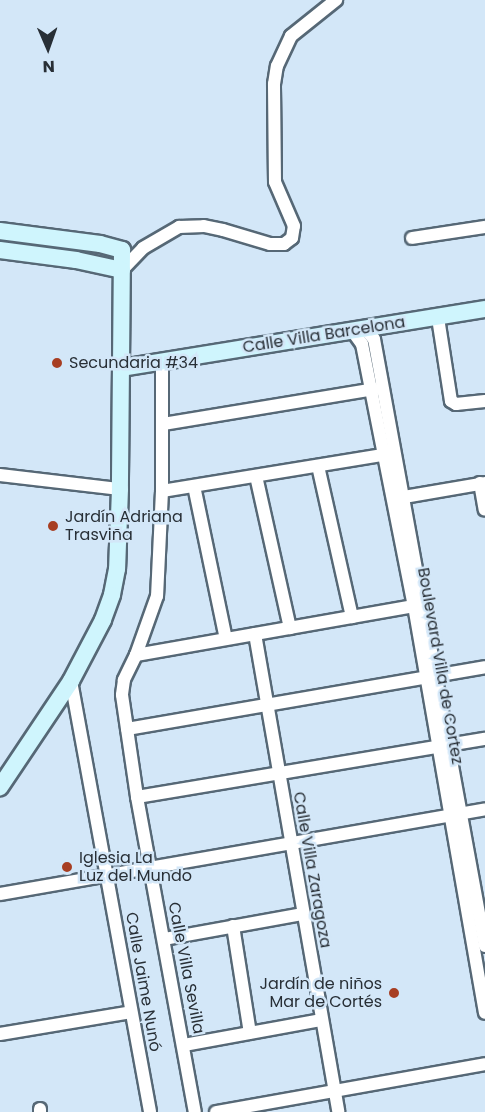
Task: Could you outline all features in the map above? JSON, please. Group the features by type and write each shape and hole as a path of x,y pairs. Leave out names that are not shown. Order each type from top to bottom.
{"street":[{"path":"122,270 143,248 168,231 189,225 224,230 270,244 284,244 292,237 294,226 275,182 274,84 277,66 291,36 336,0"},
{"path":"412,238 485,227"},
{"path":"0,231 100,244 122,250 143,248"},
{"path":"0,250 76,260 122,270"},
{"path":"0,787 71,681 103,621 112,595 117,569 120,489 122,250"},
{"name":"Calle Villa Barcelona","path":"121,368 485,309"},
{"path":"438,318 451,401 456,404 485,401"},
{"name":"Boulevard Villa de Cortez","path":"357,329 375,339 375,388 419,605 455,815 474,885 485,946"},
{"path":"162,361 162,491 157,596 136,656 419,605"},
{"path":"163,424 375,388"},
{"path":"162,491 389,454"},
{"name":"Boulevard Villa de Cortez","path":"389,454 404,497 419,605"},
{"path":"318,466 352,617"},
{"path":"0,475 120,489"},
{"path":"256,476 290,628"},
{"path":"404,497 483,483 485,510"},
{"path":"194,486 226,639"},
{"name":"Calle Villa Zaragoza","path":"255,634 338,1112"},
{"name":"Calle Villa Sevilla","path":"136,656 122,688 127,729 137,797 195,1112"},
{"path":"127,729 485,667"},
{"name":"Calle Jaime Nunó","path":"71,681 150,1112"},
{"path":"137,797 485,739"},
{"path":"0,894 485,809"},
{"name":"Boulevard Villa de Cortez","path":"474,885 485,1013"},
{"path":"164,939 303,914"},
{"path":"233,926 250,1033"},
{"path":"0,1035 131,1012"},
{"path":"184,1045 322,1020"},
{"path":"216,1112 485,1064"}],"place":[{"name":"Secundaria #34","path":"57,363"},
{"name":"Jardín Adriana Trasviña","path":"53,526"},
{"name":"Iglesia La Luz del Mundo","path":"67,867"},
{"name":"Jardín de niños Mar de Cortés","path":"394,993"}]}
